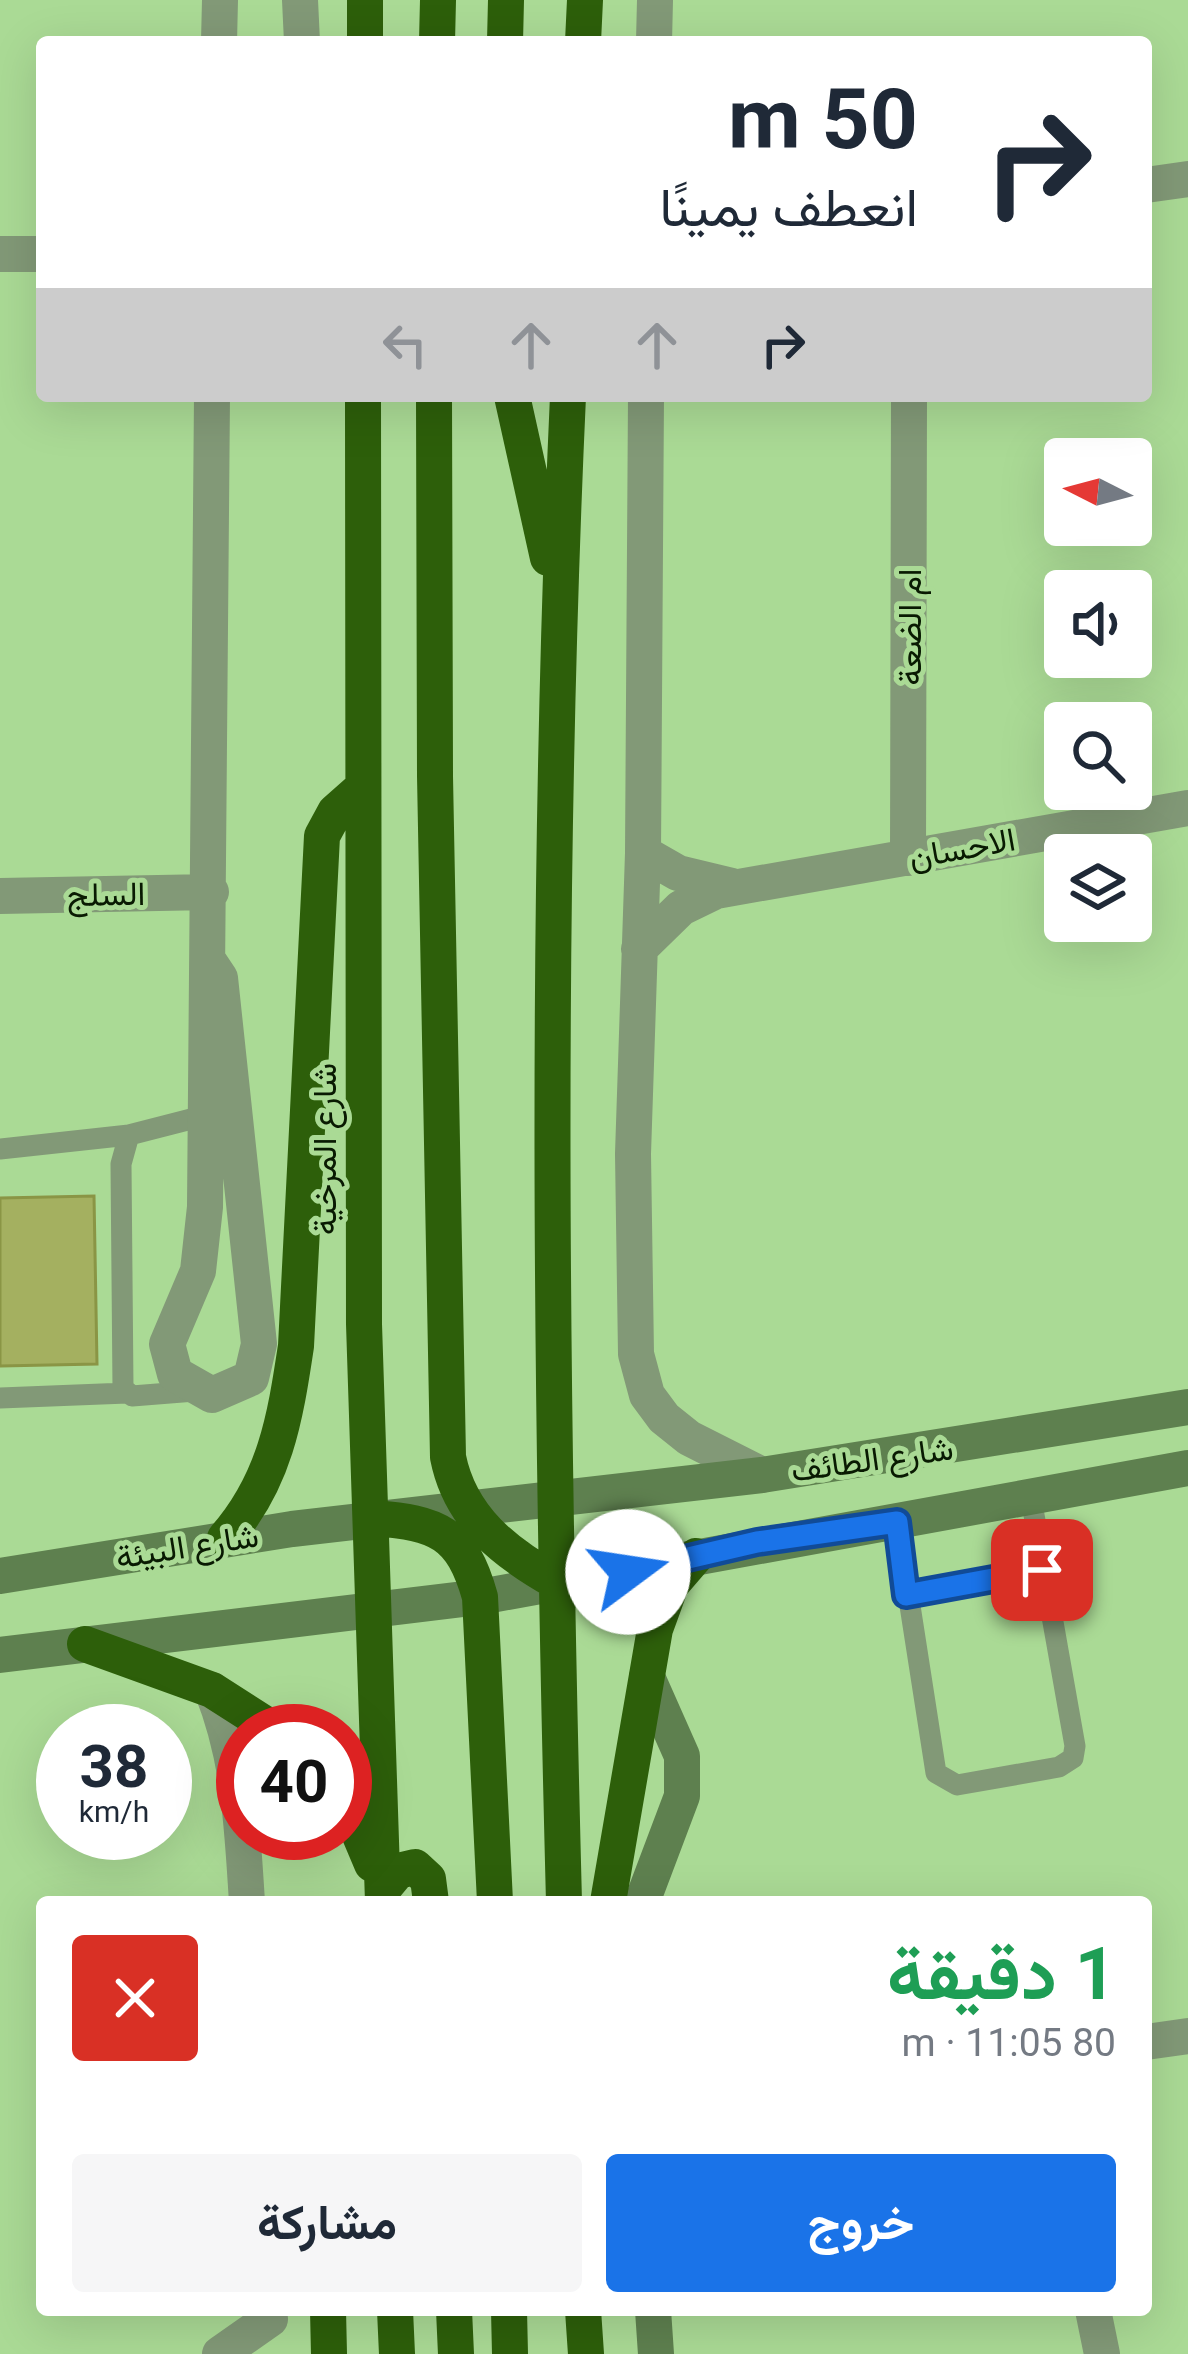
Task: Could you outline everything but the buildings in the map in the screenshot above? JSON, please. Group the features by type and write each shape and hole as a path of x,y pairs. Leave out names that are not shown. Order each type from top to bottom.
{"highway":[{"path":"365,0 365,36"},
{"path":"437,36 438,0"},
{"path":"505,36 506,0"},
{"path":"584,36 585,0"},
{"name":"شارع المرخية","path":"362,402 364,1324 383,1895"},
{"path":"434,402 434,776 448,1457 467,1510 503,1547 557,1582"},
{"path":"513,402 558,602"},
{"path":"564,1896 554,1501 558,602 568,402"},
{"path":"225,1538 262,1490 288,1402 296,1346 322,836 335,812 361,789"},
{"path":"374,1518 425,1524 451,1539 472,1568 480,1597 495,1896"},
{"path":"609,1896 661,1606 696,1556"},
{"path":"85,1644 212,1690 234,1704"},
{"path":"369,1860 383,1895"},
{"path":"383,1895 398,1871 415,1867 428,1879 430,1896"},
{"path":"328,2316 329,2354"},
{"path":"395,2316 397,2354"},
{"path":"454,2316 456,2354"},
{"path":"509,2316 510,2354"},
{"path":"583,2316 586,2354"}],"street":[{"path":"219,36 220,0"},
{"path":"300,0 302,36"},
{"path":"654,36 655,0"},
{"path":"1152,184 1188,179"},
{"path":"0,254 36,254"},
{"path":"210,963 220,978 260,1344 256,1367 240,1386 212,1395 175,1375 167,1344 191,1292 203,1244 205,970 210,963 212,892 212,402"},
{"path":"646,402 644,853 633,1154 636,1354 647,1395 664,1418 689,1438 762,1475"},
{"name":"ام الضعة","path":"908,858 909,402"},
{"name":"الاحسان","path":"639,950 681,908 736,886 1188,808"},
{"name":"الاحسان","path":"644,853 678,873 736,886"},
{"name":"السلج","path":"0,896 212,892"},
{"name":"شارع الطائف","path":"467,1510 762,1475 1188,1407"},
{"name":"شارع الطائف","path":"375,1610 480,1597 1188,1468"},
{"name":"شارع البيئة","path":"0,1576 225,1538 467,1510"},
{"path":"0,1655 375,1610"},
{"path":"643,1896 682,1796 682,1756 647,1677"},
{"path":"212,1690 232,1741 239,1782 247,1896"},
{"path":"1152,2041 1188,2036"},
{"path":"653,2316 656,2354"},
{"path":"1094,2316 1102,2354"},
{"path":"220,2354 270,2328"}],"lane":[{"path":"0,1149 129,1135 203,1116"},
{"path":"127,1393 121,1164 129,1135"},
{"path":"0,1397 196,1390"},
{"path":"897,1522 936,1773 957,1785 1059,1767 1073,1758 1075,1746 1030,1498"},
{"path":"906,1595 1042,1570"}],"route":[{"path":"628,1572 757,1542 897,1522 906,1595 1042,1570"}]}
